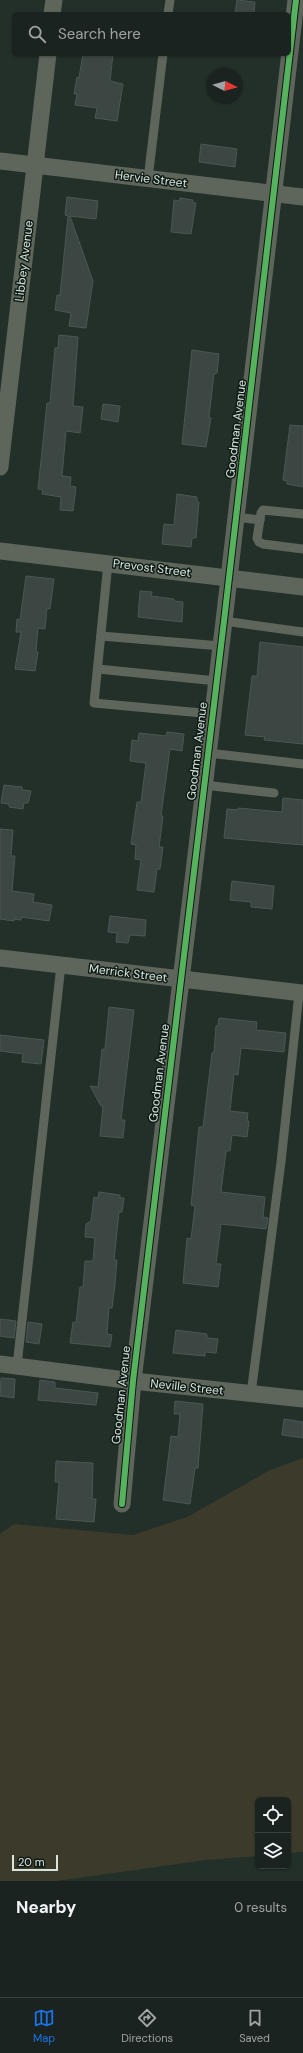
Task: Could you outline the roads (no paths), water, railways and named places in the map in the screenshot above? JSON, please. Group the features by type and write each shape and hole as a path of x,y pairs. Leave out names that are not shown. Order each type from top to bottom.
{"street":[{"path":"52,12 54,0"},
{"name":"Goodman Avenue","path":"291,44 296,0"},
{"name":"Libbey Avenue","path":"0,467 48,56"},
{"name":"Goodman Avenue","path":"122,1504 133,1381 217,681 290,56"},
{"name":"Hervie Street","path":"0,161 303,197"},
{"name":"Prevost Street","path":"0,551 303,587"},
{"name":"Merrick Street","path":"0,958 301,993"},
{"name":"Neville Street","path":"0,1364 133,1381 303,1399"}],"lane":[{"path":"168,12 170,0"},
{"path":"148,179 163,56"},
{"path":"303,514 263,510 261,513 257,538 259,542 303,549"},
{"path":"236,517 260,520"},
{"path":"108,563 94,703 213,714"},
{"path":"224,621 303,632"},
{"path":"101,636 221,646"},
{"path":"98,669 217,681"},
{"path":"208,754 303,764"},
{"path":"204,785 274,793"},
{"path":"17,1366 61,965"},
{"path":"251,1394 301,993"}]}
